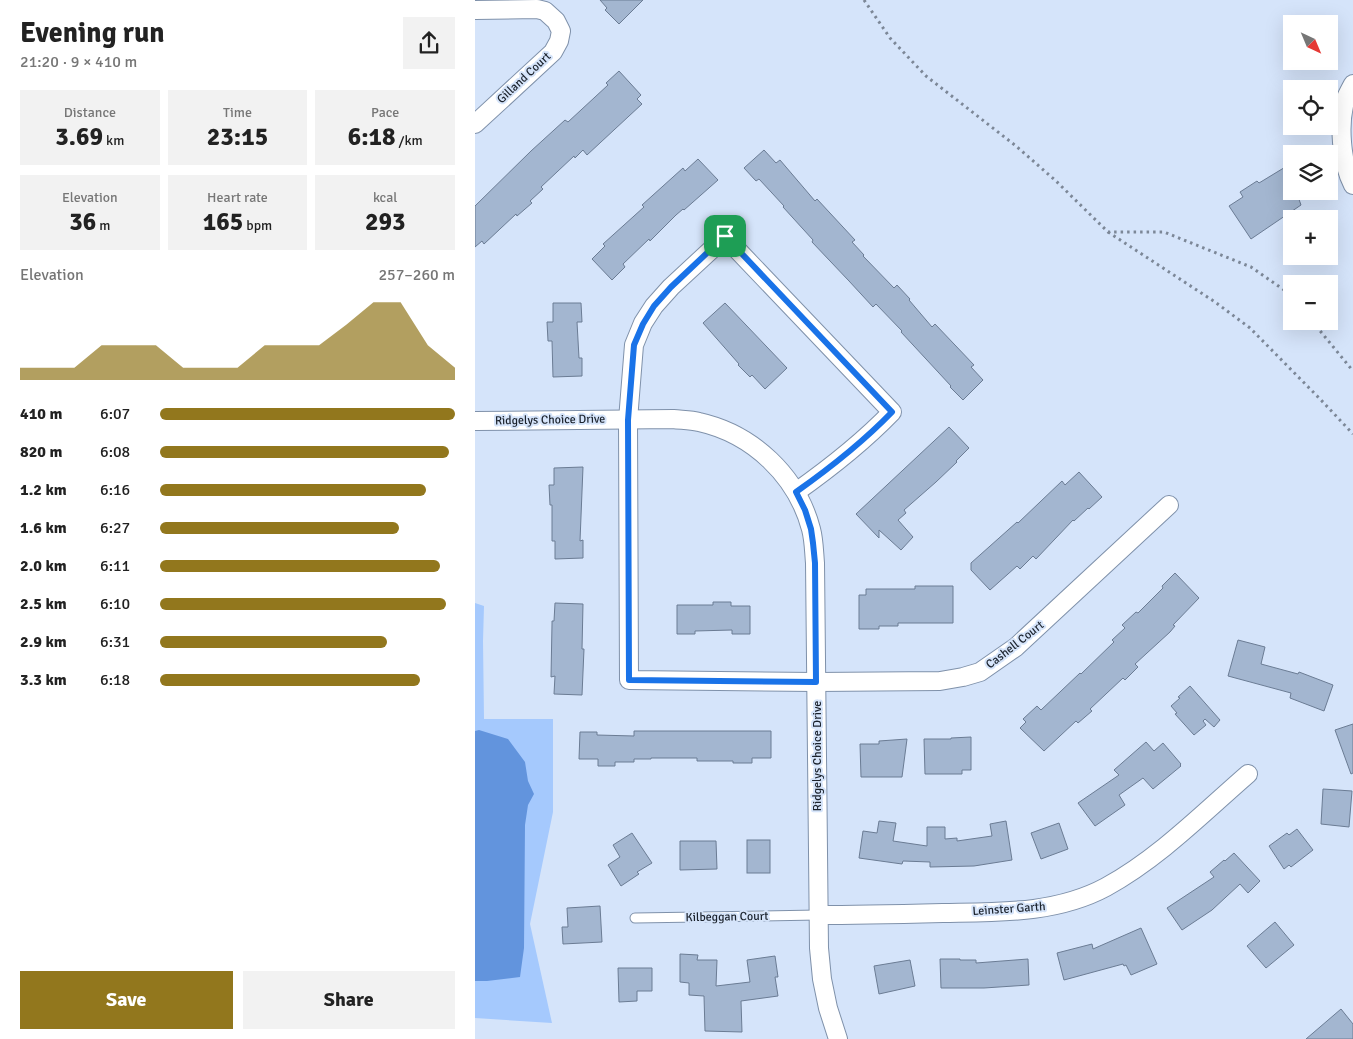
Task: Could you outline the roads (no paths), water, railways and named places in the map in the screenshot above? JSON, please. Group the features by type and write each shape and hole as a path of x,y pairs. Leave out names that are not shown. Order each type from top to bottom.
{"street":[{"name":"Gilland Court","path":"475,10 537,9 545,11 556,21 561,31 559,41 553,52 475,124"},
{"path":"1353,84 1346,97 1342,116 1343,151 1353,185"},
{"path":"628,420 634,345 643,324 654,306 671,287 725,236 892,412 873,432 834,465 796,492"},
{"name":"Ridgelys Choice Drive","path":"475,421 673,419 699,422 739,436 769,459 796,492 805,510 811,529 815,563 819,948 822,979 828,1008 839,1039"},
{"name":"Cashell Court","path":"628,420 629,680 941,681 980,672 1016,647 1169,505"},
{"name":"Leinster Garth","path":"818,916 1011,911 1048,907 1076,899 1105,887 1138,866 1161,849 1248,774"}],"lane":[{"name":"Kilbeggan Court","path":"635,918 818,916"}]}
